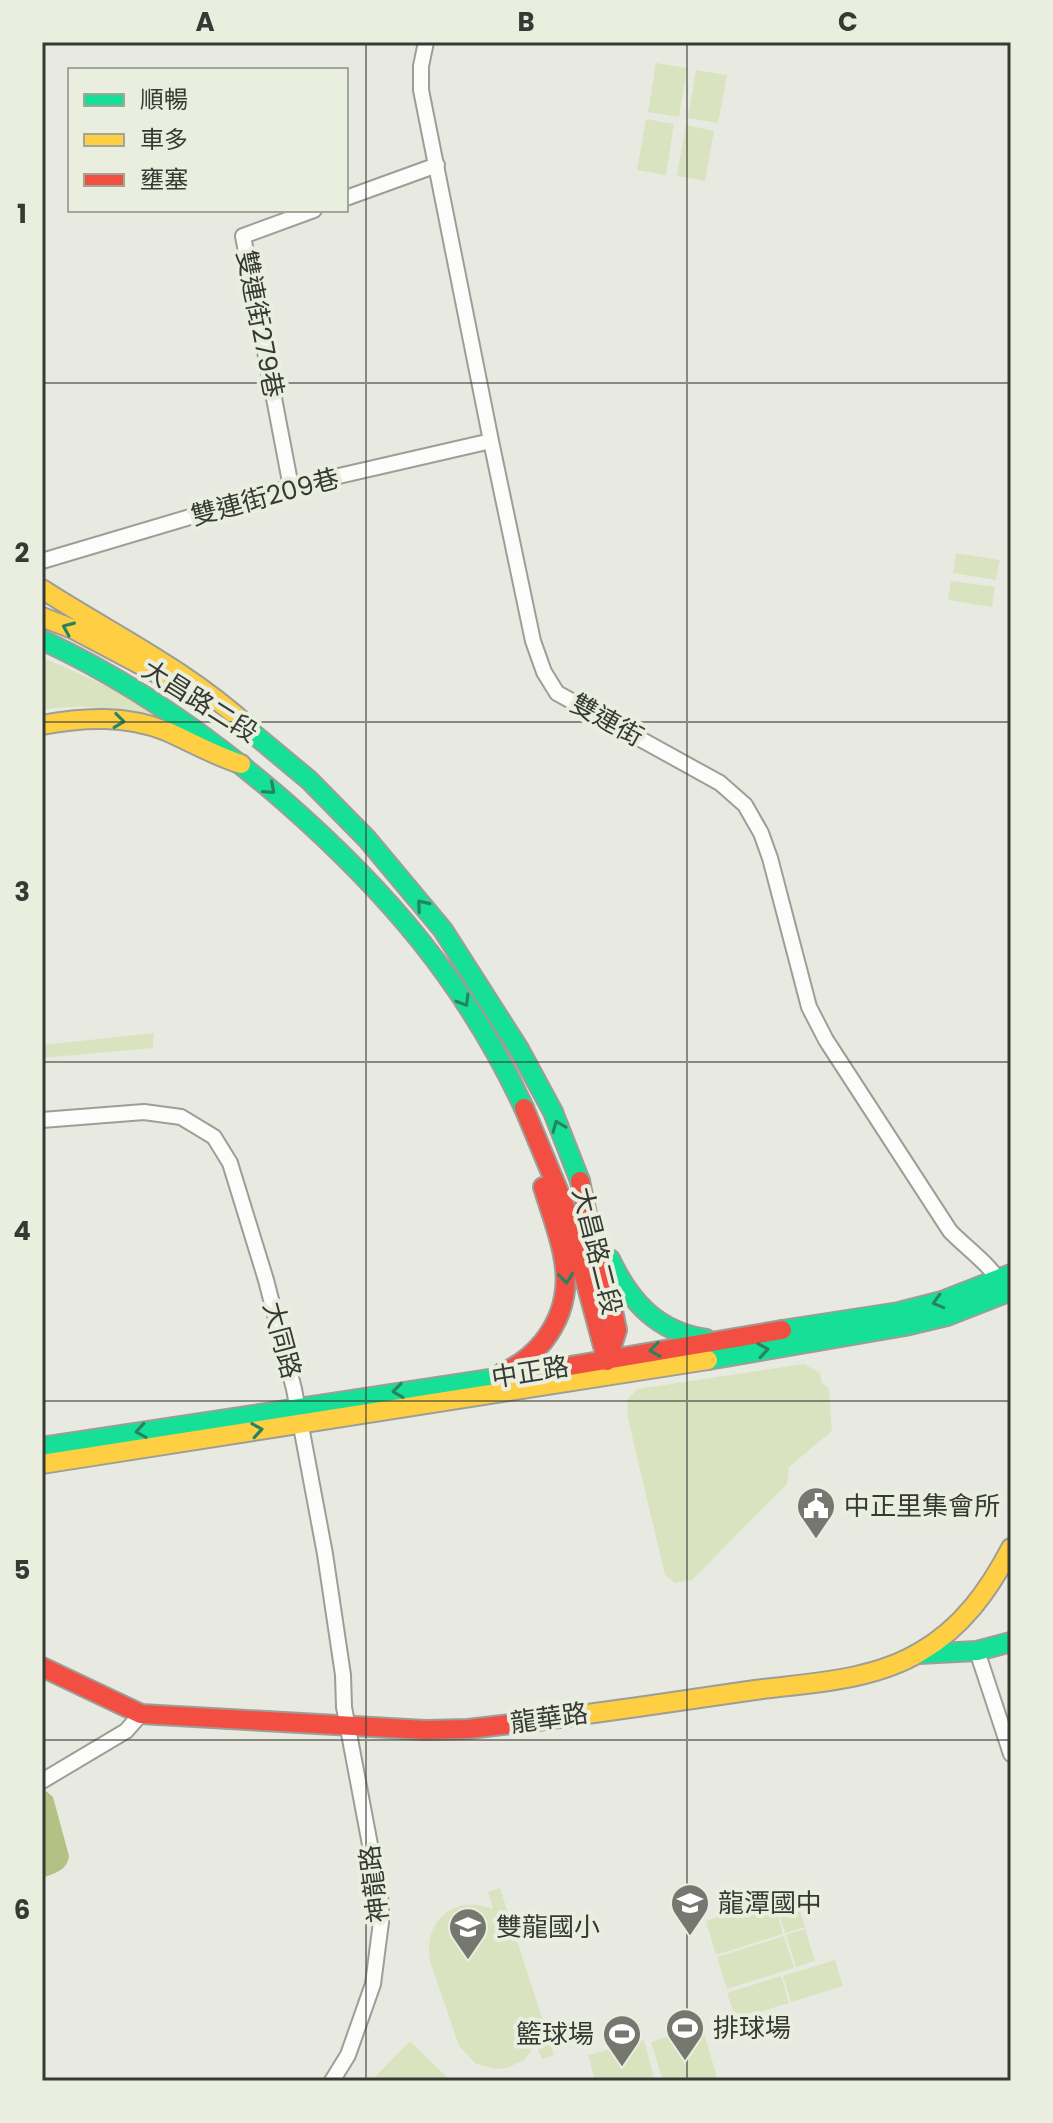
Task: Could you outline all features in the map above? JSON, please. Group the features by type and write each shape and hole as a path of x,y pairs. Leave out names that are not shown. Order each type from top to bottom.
{"main road":[{"path":"42,589 191,680 228,706 249,727"},
{"name":"大昌路二段","path":"42,617 146,666 249,727 309,780 367,839 443,930 519,1049 553,1112 579,1178 605,1272 617,1330 607,1361"},
{"name":"大昌路二段","path":"42,640 132,685 213,740 327,838 398,911 445,970 517,1094 549,1163 579,1255 600,1344 607,1361"},
{"path":"42,725 96,718 139,723 161,728 222,759 241,764"},
{"path":"469,1381 509,1370 533,1353 552,1333 567,1301 568,1284 563,1253 517,1094"},
{"path":"579,1178 596,1215 611,1263 636,1305 659,1325 695,1338 730,1340"},
{"name":"中正路","path":"42,1464 469,1381 899,1312 1006,1284"},
{"name":"中正路","path":"42,1447 611,1376 905,1326 947,1316 1006,1284"},
{"name":"龍華路","path":"42,1667 141,1714 348,1727 454,1729 537,1721 829,1680 872,1670 918,1654 965,1619 984,1596 1011,1548"},
{"path":"918,1654 977,1651 1011,1642"}],"street":[{"name":"雙連街","path":"426,42 421,66 421,90 533,641 551,683 557,693 720,783 745,805 761,833 770,858 809,1007 826,1040 950,1231 1006,1284"},
{"path":"348,197 437,165"},
{"name":"雙連街279巷","path":"291,487 243,236 309,212"},
{"name":"雙連街209巷","path":"42,561 291,487 491,441"},
{"name":"大同路","path":"42,1120 144,1112 181,1117 214,1137 230,1163 266,1280 299,1415 327,1569 348,1727"},
{"path":"977,1651 1011,1754"},
{"path":"42,1781 126,1731 141,1714"},
{"name":"神龍路","path":"332,2081 348,2055 373,1984 381,1922 381,1903 348,1727"}],"shaded area":[{"path":"656,63 687,68 679,117 648,112"},
{"path":"696,70 727,75 718,123 688,118"},
{"path":"646,119 674,124 666,175 637,170"},
{"path":"686,125 714,131 705,181 677,176"},
{"path":"956,553 1000,560 996,580 953,573"},
{"path":"951,581 995,587 992,607 948,600"},
{"path":"42,657 129,696 178,725 94,707 42,710"},
{"path":"154,1033 153,1048 42,1058 42,1045"},
{"path":"804,1364 820,1373 821,1382 829,1389 832,1431 789,1467 787,1484 692,1580 675,1583 665,1575 628,1419 627,1400 637,1389"},
{"path":"46,1791 53,1797 69,1856 63,1868 42,1878 42,1797"},
{"path":"500,1888 554,2055 542,2059 536,2044 524,2060 497,2069 476,2064 459,2046 430,1961 429,1946 431,1933 444,1914 466,1905 493,1909 488,1892"},
{"path":"795,1895 805,1927 785,1933 775,1901"},
{"path":"773,1900 783,1934 716,1955 706,1921"},
{"path":"805,1929 815,1961 796,1967 786,1935"},
{"path":"784,1936 794,1968 727,1989 717,1957"},
{"path":"835,1960 843,1986 791,2002 783,1976"},
{"path":"781,1976 789,2003 736,2019 727,1993"},
{"name":"排球場","path":"702,2026 718,2081 663,2081 651,2042"},
{"name":"籃球場","path":"644,2040 655,2081 595,2081 588,2055"},
{"path":"410,2041 451,2081 371,2081"}],"traffic: fast":[{"path":"42,640 107,673 168,711 255,776 321,834 390,904 450,980 501,1063 524,1108"},
{"path":"238,721 309,780 367,839 443,930 519,1049 553,1112 580,1181"},
{"path":"610,1259 627,1289 648,1312 674,1330 706,1339"},
{"path":"782,1330 899,1312 942,1301 1011,1274"},
{"path":"708,1360 905,1326 947,1316 1011,1291"},
{"path":"42,1447 523,1374"},
{"path":"918,1654 977,1651 1011,1642"}],"traffic: slow":[{"path":"42,589 175,670 249,727"},
{"path":"42,617 73,629 162,676"},
{"path":"42,725 89,719 136,722 166,731 241,764"},
{"path":"42,1464 708,1360"},
{"path":"537,1721 818,1683 882,1669 920,1652 949,1632 984,1593 1011,1548"}],"traffic: jam":[{"path":"524,1108 566,1209 607,1361"},
{"path":"580,1181 617,1330 607,1361"},
{"path":"503,1372 525,1360 543,1342 563,1304 565,1266 543,1187"},
{"path":"523,1374 782,1330"},
{"path":"42,1667 141,1714 425,1730 468,1729 537,1721"}],"place":[{"name":"中正里集會所","path":"816,1540"},
{"name":"龍潭國中","path":"690,1937"},
{"name":"雙龍國小","path":"468,1961"},
{"name":"排球場","path":"685,2062"},
{"name":"籃球場","path":"622,2068"}]}
